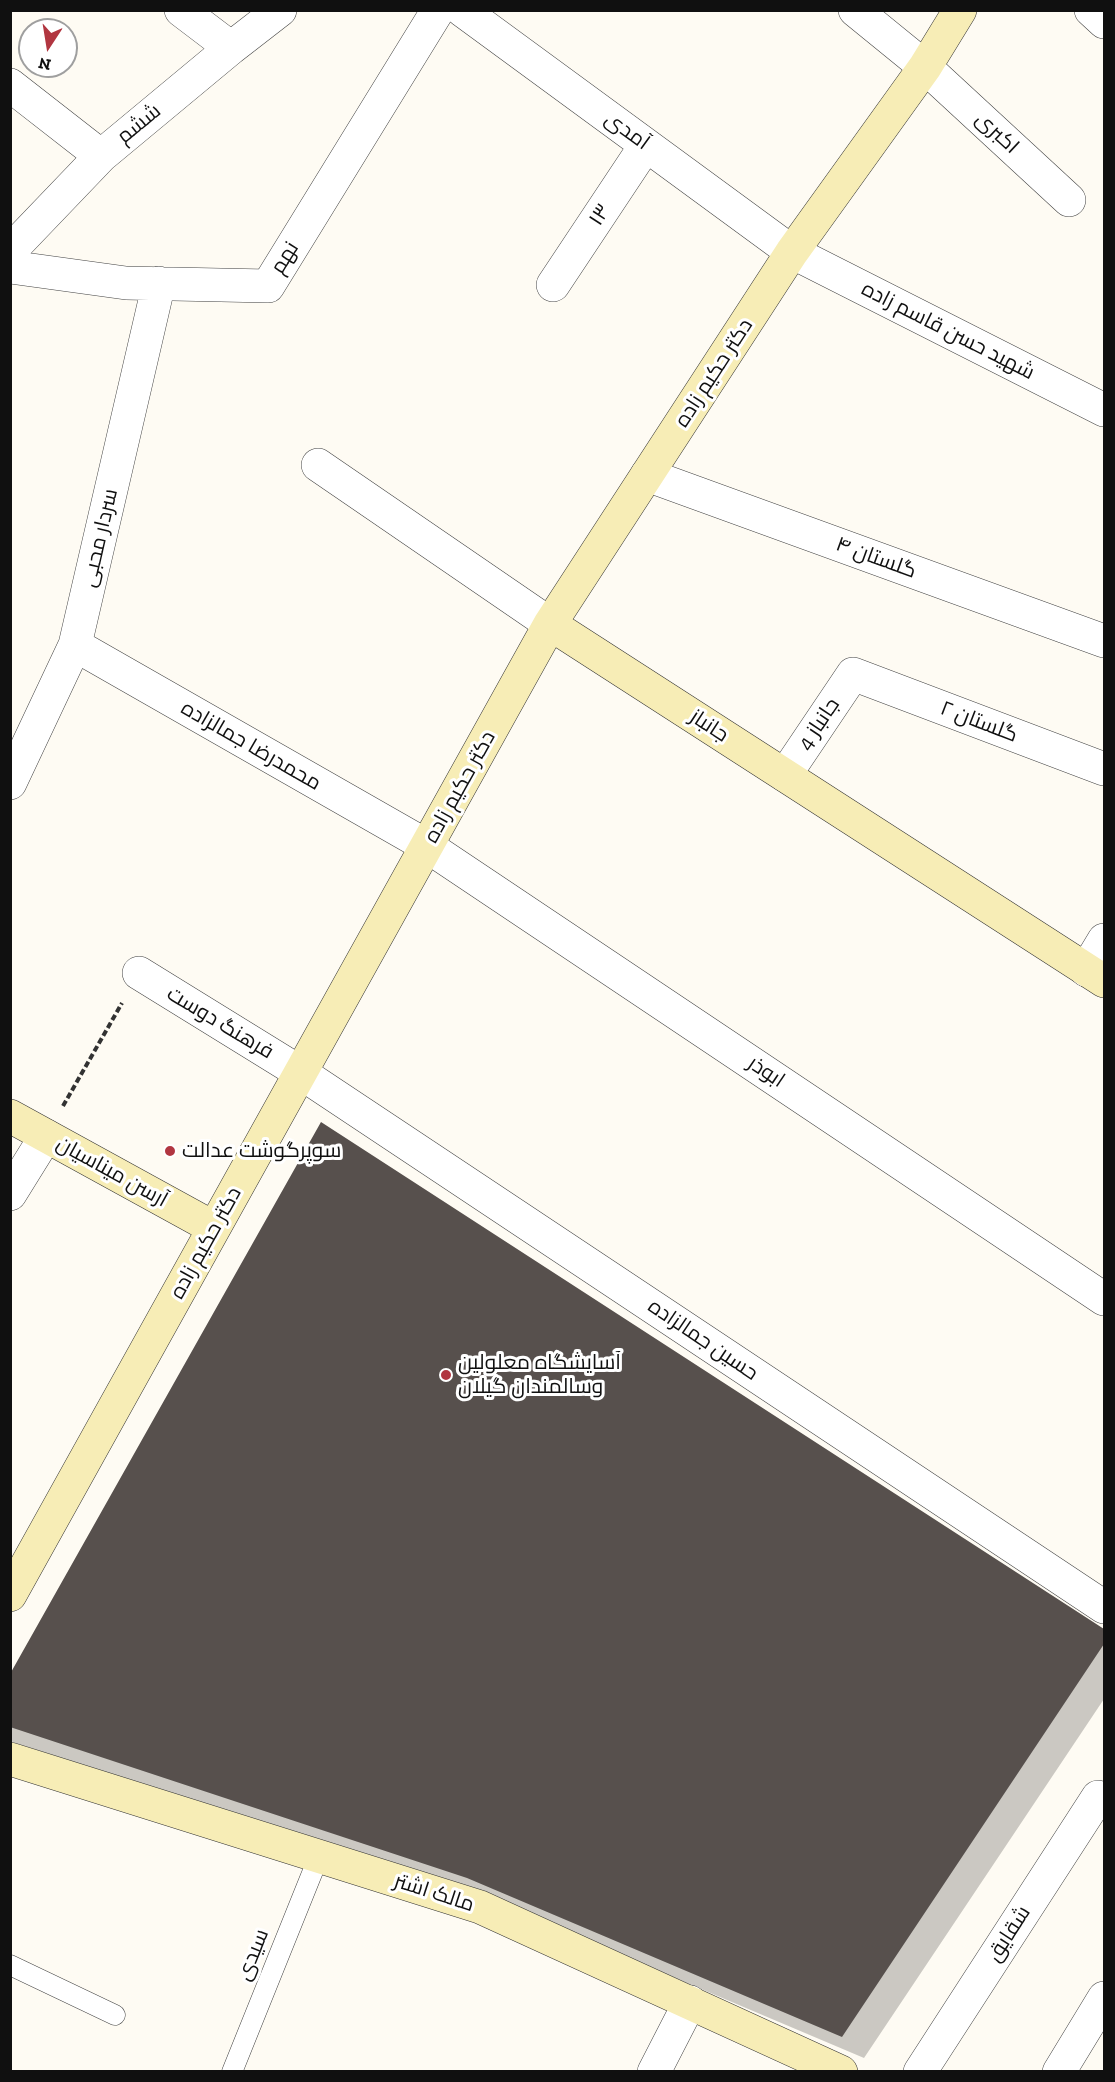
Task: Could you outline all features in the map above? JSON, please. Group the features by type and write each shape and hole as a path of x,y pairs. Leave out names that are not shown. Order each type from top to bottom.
{"street":[{"path":"182,10 231,48"},
{"name":"ششم","path":"10,251 101,156 280,10"},
{"name":"نهم","path":"10,267 126,283 268,286 438,10"},
{"name":"آمدی","path":"462,10 792,252"},
{"name":"اکبری","path":"855,10 925,67 1069,200"},
{"name":"دکتر حکیم زاده","path":"10,1594 550,624 792,252 925,67 960,10"},
{"path":"1091,10 1104,22"},
{"path":"10,85 101,156"},
{"name":"۱۳","path":"553,285 646,145"},
{"name":"شهید حسن قاسم زاده","path":"792,252 1104,410"},
{"name":"سردار محبی","path":"10,783 75,645 159,284"},
{"name":"جانباز","path":"318,465 550,624 1095,975"},
{"name":"گلستان ۴","path":"647,475 1104,641"},
{"name":"محمدرضا جمالزاده","path":"75,645 427,846"},
{"name":"جانباز 4","path":"785,775 853,674"},
{"name":"گلستان ۲","path":"853,674 1104,769"},
{"name":"ابوذر","path":"427,846 1104,1299"},
{"path":"1095,975 1104,940"},
{"name":"فرهنگ دوست","path":"139,974 301,1073"},
{"name":"حسین جمالزاده","path":"301,1073 1104,1607"},
{"name":"آرسن میناسیان","path":"10,1116 214,1228"},
{"path":"10,1194 46,1136"},
{"name":"مالک اشتر","path":"10,1760 480,1907 841,2072"},
{"name":"شقایق","path":"920,2072 1098,1797"},
{"path":"1059,2072 1104,1998"},
{"path":"654,2072 690,2002"}],"lane":[{"name":"سیدی","path":"232,2072 319,1856"},
{"path":"10,1965 116,2015"}],"path":[{"path":"46,1136 139,974"}],"building":[{"name":"آسایشگاه معلولین وسالمندان گیلان","path":"321,1122 1104,1629 1104,1644 842,2037 467,1878 10,1727 10,1674"}],"place":[{"name":"سوپرگوشت عدالت","path":"170,1151"},
{"name":"آسایشگاه معلولین وسالمندان گیلان","path":"446,1375"}]}
